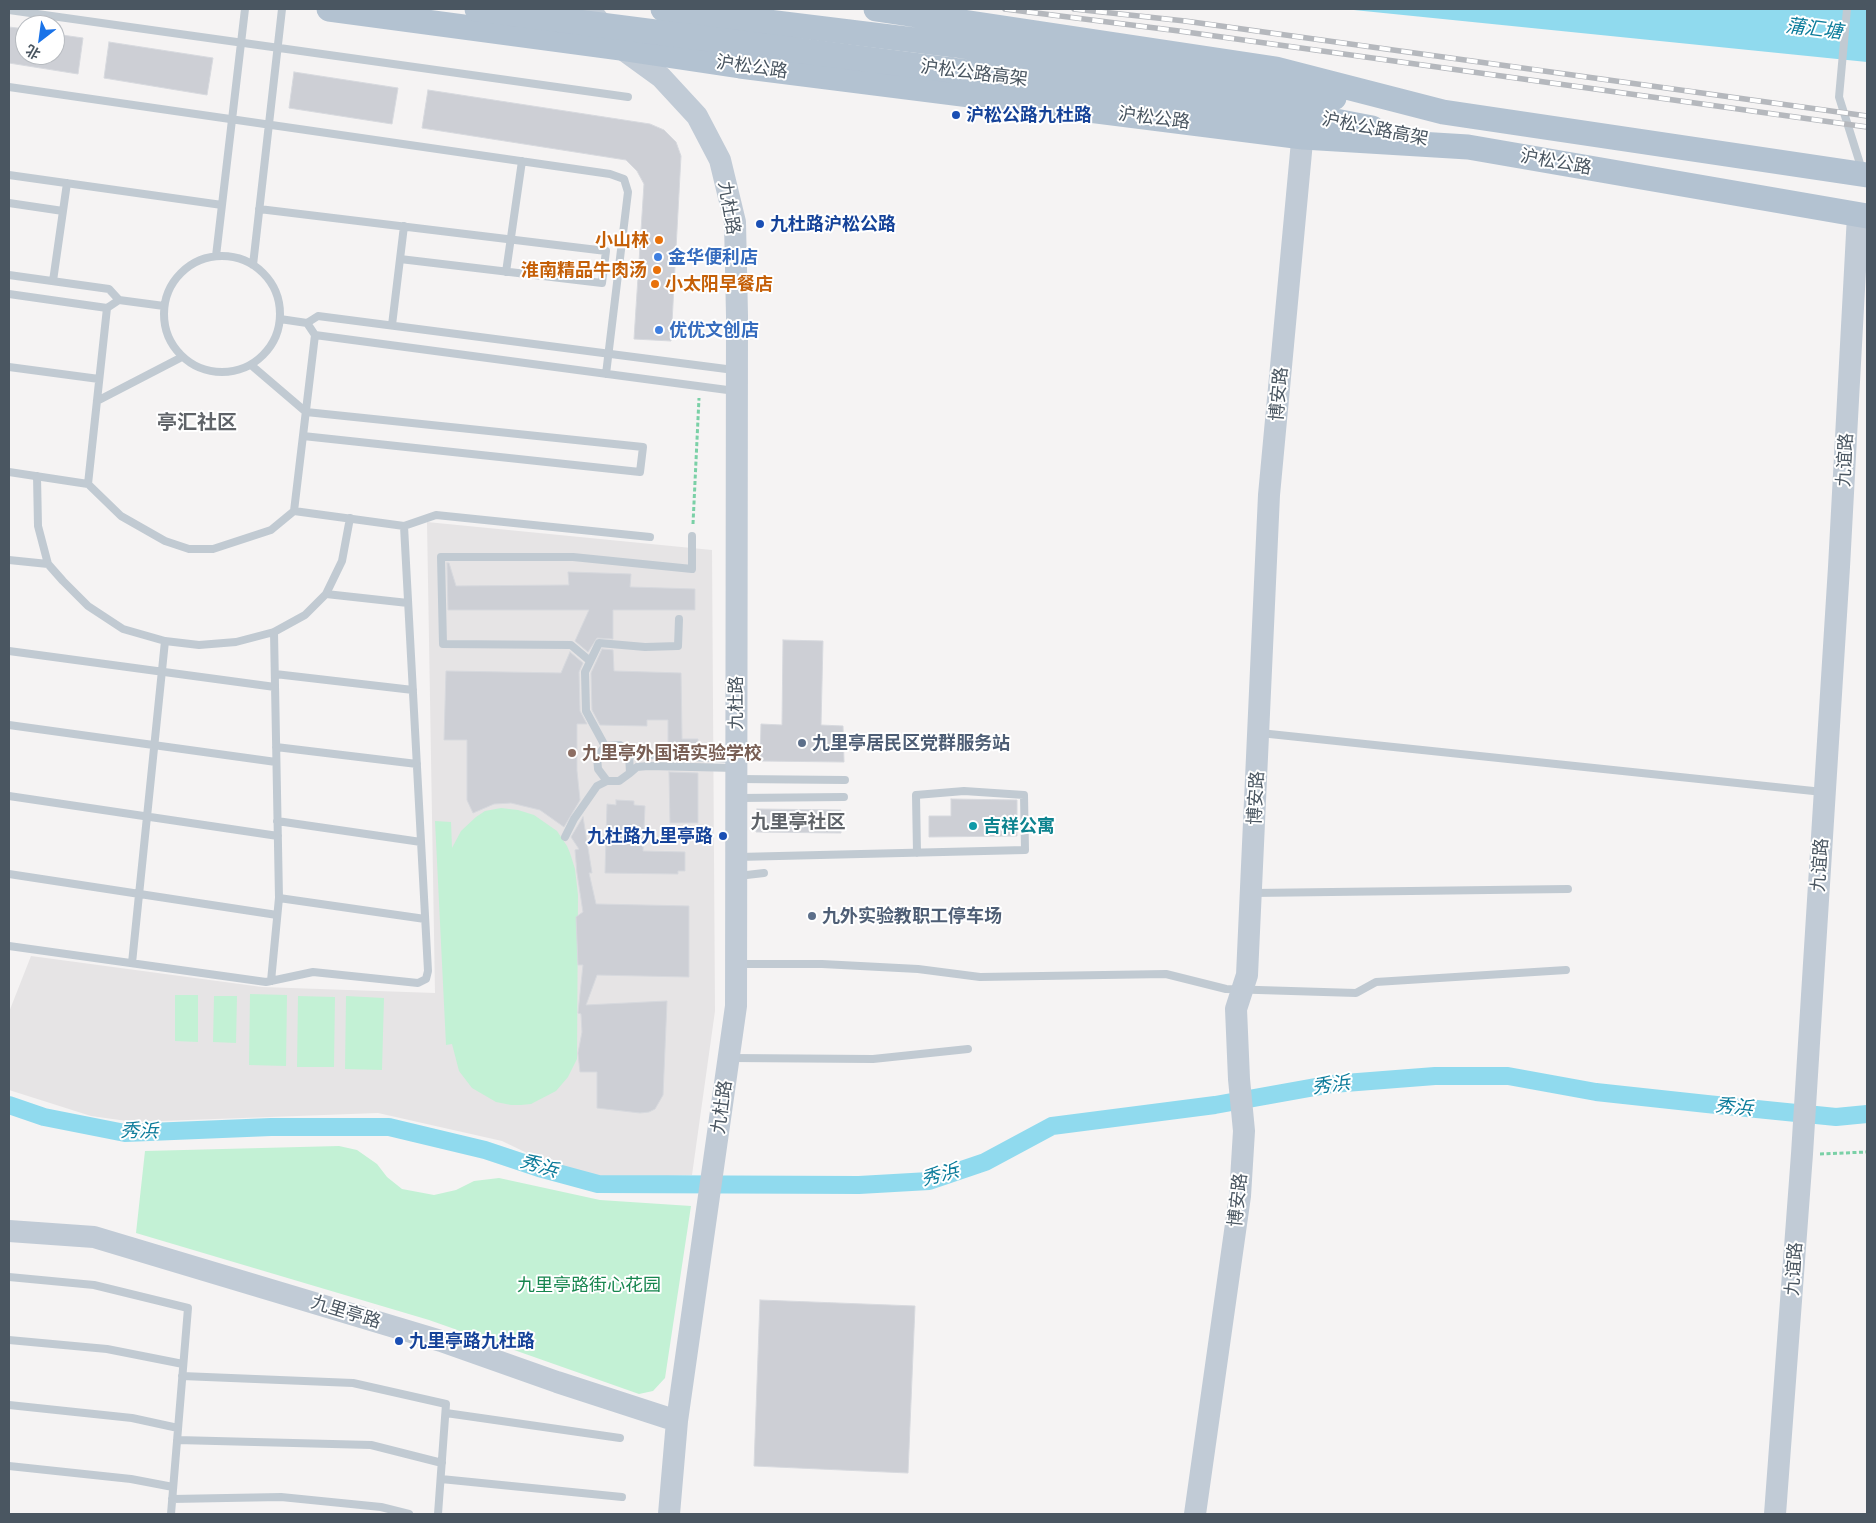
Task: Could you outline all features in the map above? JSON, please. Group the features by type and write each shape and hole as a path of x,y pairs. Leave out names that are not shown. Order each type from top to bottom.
{"main road":[{"name":"沪松公路","path":"329,9 740,66 1306,106 1443,112 1865,175"},
{"name":"沪松公路高架","path":"477,9 951,70 1306,106"},
{"name":"沪松公路高架","path":"663,9 955,45 1183,79 1306,106"},
{"name":"沪松公路","path":"876,9 1276,70 1306,106 1468,147 1863,215"},
{"path":"1863,215 1865,175"}],"street":[{"name":"九杜路","path":"589,9 621,48 661,77 697,116 720,160 735,222 737,381 736,1006 677,1421 669,1514"},
{"name":"博安路","path":"1195,1514 1240,1196 1244,1132 1239,1079 1236,1009 1248,975 1269,495 1306,106"},
{"name":"九谊路","path":"1775,1514 1803,1146 1863,215"},
{"name":"九里亭路","path":"9,1231 94,1237 441,1341 557,1382 677,1421"}],"lane":[{"path":"216,256 245,9"},
{"path":"253,265 282,9"},
{"path":"1847,9 1839,97 1865,175"},
{"path":"9,10 628,97"},
{"path":"9,87 610,174 624,179 628,192 606,374"},
{"path":"506,272 522,161"},
{"path":"9,175 222,205"},
{"path":"53,281 67,183"},
{"path":"9,203 63,211"},
{"path":"260,209 606,251 602,284 400,258"},
{"path":"392,325 404,226"},
{"path":"216,256 236,258 253,265 265,276 274,289 279,303 280,319 276,337 266,353 251,365 234,372 216,372 197,367 182,357 170,342 164,324 164,306 170,287 182,272 198,261 216,256"},
{"path":"9,275 109,289 119,300 164,306"},
{"path":"9,294 107,308 119,300"},
{"path":"88,484 107,308"},
{"path":"280,319 307,323 318,316 609,353 737,381"},
{"path":"9,472 88,484 121,516 165,541 189,549 213,549 271,530 294,511 315,336 307,323"},
{"path":"315,336 700,386 737,381"},
{"path":"97,401 182,357"},
{"path":"251,365 306,412 643,447 640,472 303,436"},
{"path":"9,367 100,379"},
{"path":"38,476 38,526 48,564 62,581 88,606 109,620 123,629 165,641 199,645 236,642 274,632 306,615 326,594 342,561 350,518"},
{"path":"294,511 404,526 436,515 650,537"},
{"path":"9,946 266,982 313,972 418,983 426,979 428,971 404,526"},
{"path":"590,661 571,645 443,644 441,557 573,557 692,569 692,536"},
{"path":"9,560 48,564"},
{"path":"326,594 408,603"},
{"path":"605,746 586,712 584,672 599,643 645,647 678,646 679,618"},
{"path":"271,981 279,898 274,632"},
{"path":"132,963 165,641"},
{"path":"9,651 275,687"},
{"path":"275,674 413,690"},
{"path":"9,725 276,762"},
{"path":"1258,733 1825,792"},
{"path":"605,746 620,745 629,754 844,796"},
{"path":"605,746 598,757 598,769 607,781"},
{"path":"276,747 416,764"},
{"path":"629,754 630,773"},
{"path":"565,837 574,819 597,786 607,781 619,781 637,767 648,766 736,776 845,780"},
{"path":"736,866 916,852 1025,850 1024,795 964,791 916,795 916,852"},
{"path":"9,796 278,836"},
{"path":"277,821 421,842"},
{"path":"736,866 764,873"},
{"path":"9,874 277,915"},
{"path":"1251,893 1568,889"},
{"path":"279,898 425,919"},
{"path":"736,964 822,964 918,970 980,977 1166,974 1226,989 1356,993 1376,982 1566,970"},
{"path":"729,1058 873,1059 968,1049"},
{"path":"9,1277 94,1285 188,1308 171,1514"},
{"path":"9,1340 107,1349 183,1364"},
{"path":"182,1376 353,1383 446,1404 438,1514"},
{"path":"9,1405 132,1418 178,1428"},
{"path":"446,1413 620,1438"},
{"path":"177,1440 371,1445 442,1463"},
{"path":"9,1466 131,1479 173,1487"},
{"path":"441,1479 622,1497"},
{"path":"172,1498 281,1497 381,1507 409,1514"}],"path":[{"path":"692,536 700,386"},
{"path":"1803,1146 1867,1152"}],"shaded area":[{"name":"九里亭外国语实验学校","path":"427,522 712,550 715,1011 692,1175 645,1177 596,1176 552,1165 502,1141 378,1113 134,1122 91,1116 9,1090 9,1012 31,956 262,987 435,993"}],"green space":[{"path":"501,808 518,810 534,815 557,831 570,853 575,869 578,895 577,1059 568,1077 556,1091 531,1104 521,1105 496,1102 472,1088 459,1071 452,1044 446,1045 435,821 451,822 452,848 461,831 476,817 485,811"},
{"path":"250,994 287,995 286,1066 249,1065"},
{"path":"175,995 198,995 198,1042 175,1041"},
{"path":"214,996 237,996 236,1043 213,1042"},
{"path":"298,996 335,997 334,1067 297,1067"},
{"path":"346,996 384,998 382,1070 345,1069"},
{"name":"九里亭路街心花园","path":"339,1146 357,1150 377,1164 387,1177 402,1189 434,1195 456,1190 474,1181 499,1178 600,1200 691,1206 665,1378 653,1391 639,1394 429,1320 136,1233 145,1151"}],"water":[{"name":"蒲汇塘","path":"1344,9 1867,9 1867,62"}],"building":[{"path":"9,27 15,28 15,64 9,63"},
{"path":"65,35 83,38 78,74 22,65 65,65"},
{"path":"109,42 213,58 207,95 104,78"},
{"path":"294,72 398,88 392,124 289,108"},
{"path":"428,90 650,124 664,130 676,142 681,156 671,341 634,339 644,184 637,171 626,160 422,128"},
{"path":"447,563 449,563 456,586 569,585 568,572 631,574 630,587 695,589 695,610 613,610 613,639 597,638 588,652 575,641 589,610 448,610"},
{"path":"783,640 823,641 821,725 843,726 844,762 760,761 761,724 782,725"},
{"path":"602,649 613,650 614,671 681,673 682,739 698,739 698,752 668,750 668,720 647,720 647,726 600,725 592,710 591,673"},
{"path":"570,652 583,663 579,672 580,711 587,724 577,724 577,771 580,800 564,827 540,810 511,803 494,804 473,813 467,800 467,740 444,740 446,671 561,673"},
{"path":"669,772 698,773 698,823 670,823"},
{"name":"吉祥公寓","path":"951,799 1017,800 1017,836 929,837 929,816 951,816"},
{"path":"616,800 634,801 634,805 645,806 643,851 685,852 685,871 678,871 678,874 605,873 607,804 616,805"},
{"path":"757,809 841,810 841,833 756,832"},
{"path":"583,817 592,873 589,873 596,904 689,906 689,977 597,975 586,1005 667,1001 663,1095 655,1109 649,1112 640,1113 597,1108 597,1072 580,1072 578,1053 582,1032 581,1014 578,1013 583,965 578,965 576,917 583,912 575,850 579,849 571,837"},
{"path":"760,1300 915,1306 908,1473 754,1466"}],"waterway":[{"name":"秀浜","path":"9,1105 44,1117 125,1133 271,1127 389,1127 485,1150 539,1168 598,1184 859,1185 929,1181 985,1162 1052,1126 1215,1105 1332,1084 1435,1076 1508,1076 1596,1092 1707,1104 1836,1117 1867,1114"}],"railway":[{"path":"1005,9 1179,31 1867,127"},
{"path":"1074,9 1185,21 1867,116"}],"place":[{"name":"沪松公路九杜路","path":"956,115"},
{"name":"九杜路沪松公路","path":"760,224"},
{"name":"小山林","path":"659,240"},
{"name":"金华便利店","path":"658,257"},
{"name":"淮南精品牛肉汤","path":"657,270"},
{"name":"小太阳早餐店","path":"655,284"},
{"name":"优优文创店","path":"659,330"},
{"name":"九里亭居民区党群服务站","path":"802,743"},
{"name":"九里亭外国语实验学校","path":"572,753"},
{"name":"吉祥公寓","path":"973,826"},
{"name":"九杜路九里亭路","path":"723,836"},
{"name":"九外实验教职工停车场","path":"812,916"},
{"name":"九里亭路九杜路","path":"399,1341"}],"district":[{"name":"亭汇社区","path":"197,423"},
{"name":"九里亭社区","path":"798,822"}]}
